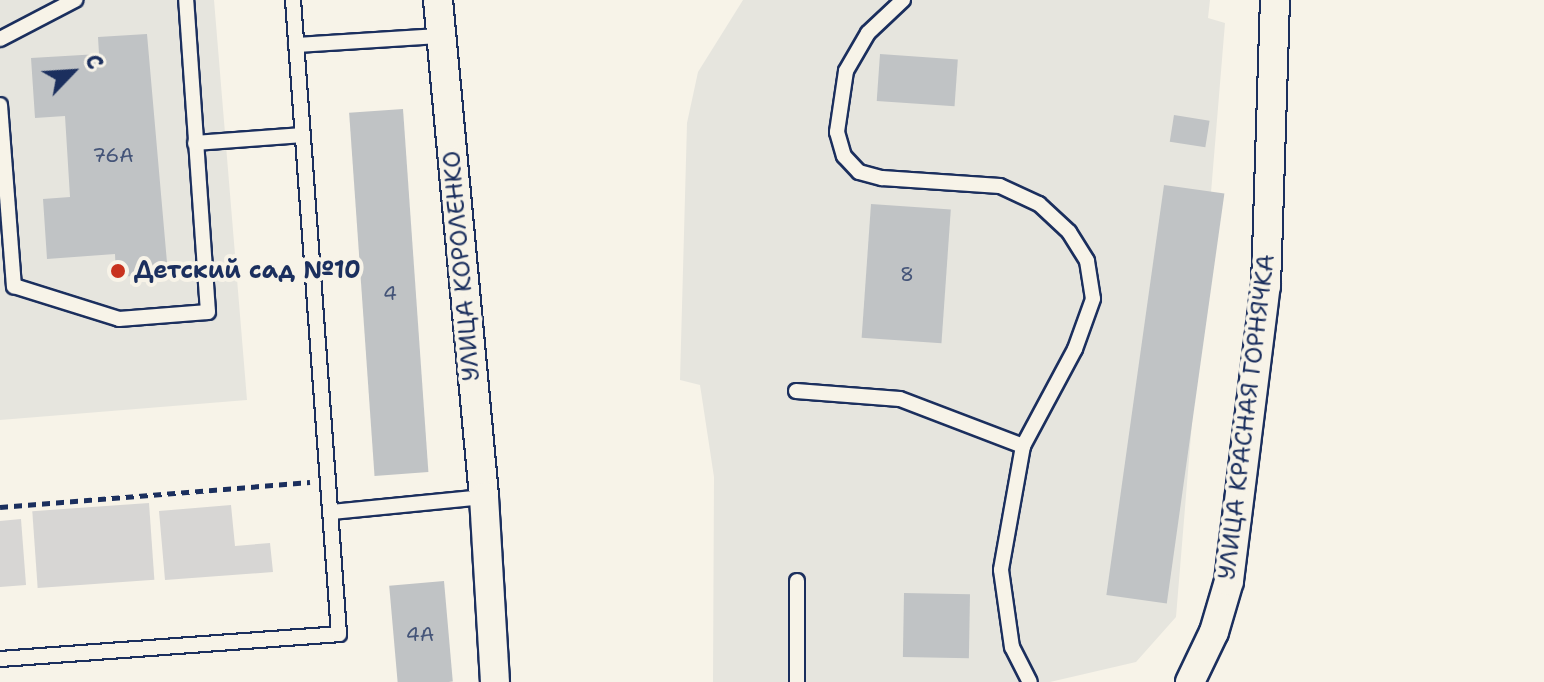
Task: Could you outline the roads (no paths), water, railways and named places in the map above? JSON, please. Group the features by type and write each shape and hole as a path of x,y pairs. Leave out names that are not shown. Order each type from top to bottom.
{"street":[{"name":"УЛИЦА КОРОЛЕНКО","path":"438,0 484,497 495,682"},
{"name":"УЛИЦА КРАСНАЯ ГОРНЯЧКА","path":"1190,682 1214,632 1229,581 1266,286 1275,0"}],"lane":[{"path":"0,39 75,0"},
{"path":"0,105 14,286 119,319 208,312 186,0"},
{"path":"0,659 339,634 293,0"},
{"path":"903,0 868,33 846,71 837,132 844,156 859,172 882,178 1000,186 1039,204 1069,232 1087,261 1093,299 1075,349 1023,446 1001,570 1012,647 1030,682"},
{"path":"296,45 440,36"},
{"path":"195,143 303,135"},
{"path":"796,391 900,399 1023,446"},
{"path":"331,512 484,497"},
{"path":"797,581 797,682"}],"place":[{"name":"Детский сад №10","path":"118,271"}]}
